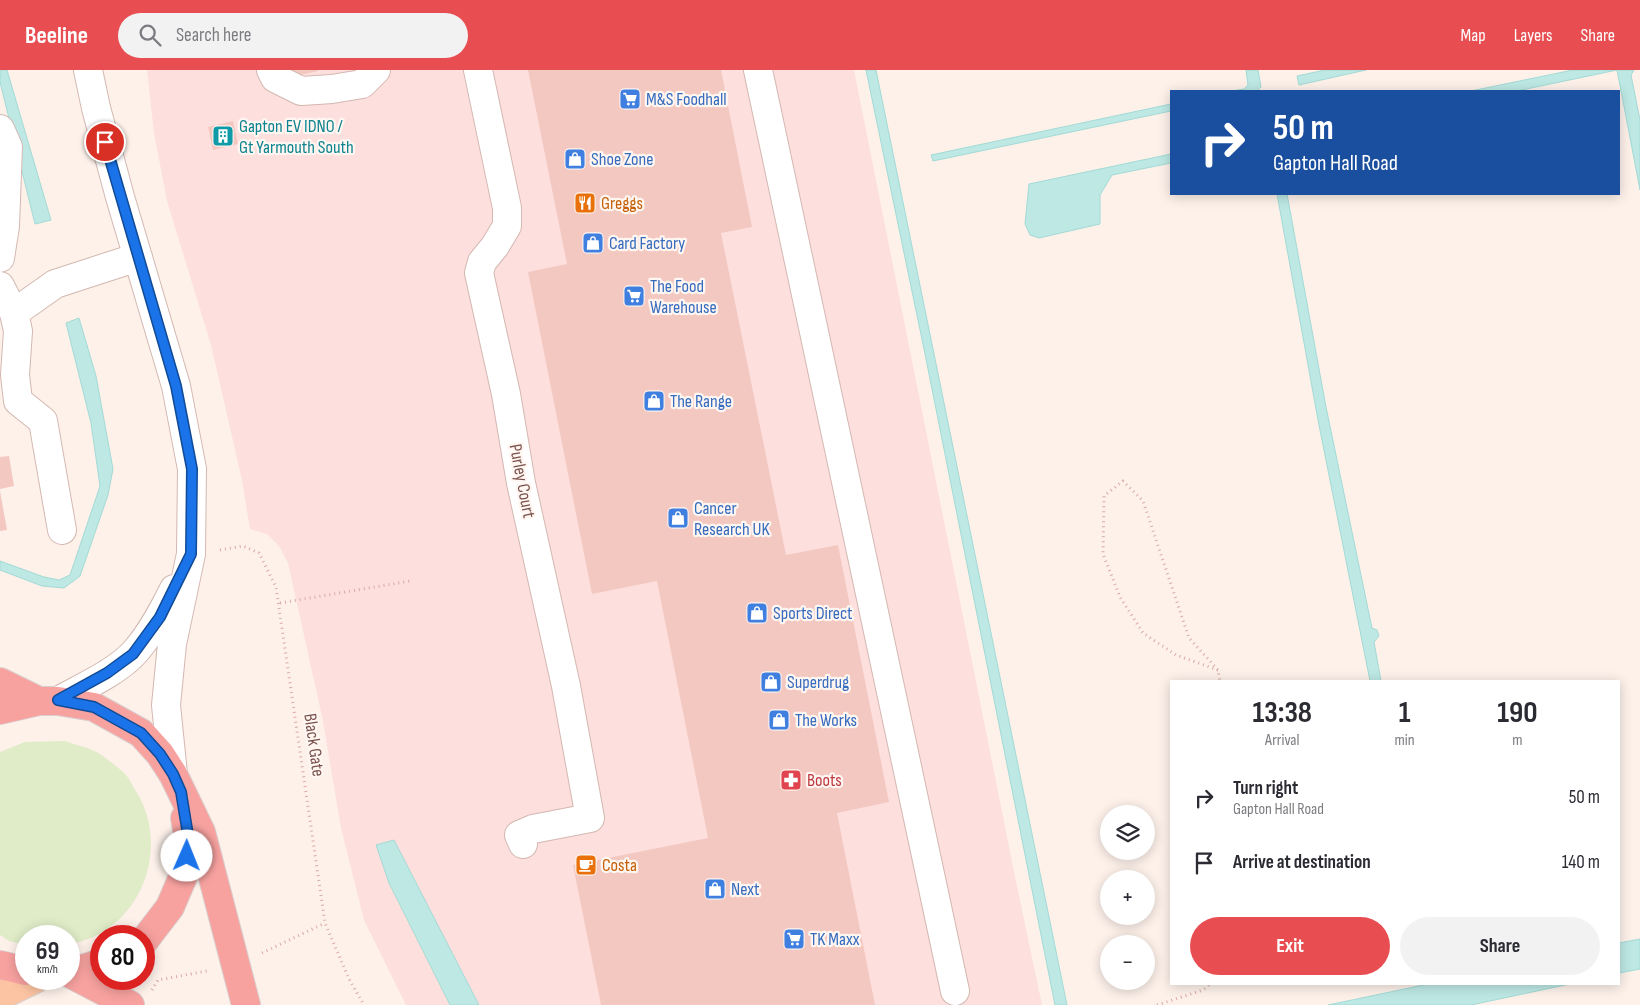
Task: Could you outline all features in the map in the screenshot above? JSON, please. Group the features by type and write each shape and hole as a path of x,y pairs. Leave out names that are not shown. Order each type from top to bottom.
{"highway":[{"path":"0,682 48,701 94,707 141,733 160,754 177,783 201,832 246,1005"},
{"path":"0,710 48,701"},
{"path":"155,926 170,907 185,872 189,841 177,783"},
{"path":"0,965 15,968"},
{"path":"80,979 130,1005"}],"main road":[{"path":"0,996 15,989"}],"street":[{"path":"88,70 96,108 176,386 192,469 191,554 172,644 166,705 177,783"},
{"path":"272,70 275,78 300,91 338,79 362,84 376,70"},
{"name":"Purley Court","path":"478,70 507,208 507,226 495,246 482,262 480,273 506,394 521,484 566,686 590,818 533,829 519,836 523,844"},
{"path":"758,70 955,991"},
{"path":"0,128 8,147 4,226 0,258"},
{"path":"14,313 55,284 138,257"},
{"path":"0,286 14,313 18,332 15,375 9,403 43,421 62,530"},
{"path":"48,701 107,673 133,654 160,617 191,554"}],"path":[{"path":"1218,670 1176,655 1143,633 1120,596 1103,554 1104,496 1123,481 1143,501 1189,638 1218,670 1220,680"},
{"name":"Black Gate","path":"191,554 243,546 259,553 276,587 280,603 325,923 349,979 364,1005"},
{"path":"280,603 410,581"},
{"path":"1157,1005 1203,990 1209,985"}],"shaded area":[{"path":"147,70 854,70 1042,1005 406,1005 364,920 341,828 323,721 288,563 279,546 267,534 250,529 242,480 211,345 167,201 154,133"}],"green space":[{"path":"65,741 90,749 105,757 128,778 147,816 151,840 149,864 142,886 130,907 114,924 90,925 90,938 80,941 80,925 15,925 15,942 0,935 0,752 25,742"}],"water":[{"path":"0,70 7,70 51,220 35,224 0,82"},
{"path":"866,70 876,70 1067,1005 1055,1005 924,349"},
{"path":"1246,70 1258,70 1261,87 1258,90 1238,90 1244,89 1248,85"},
{"path":"1325,70 1366,70 1299,85 1297,76"},
{"path":"1573,70 1617,70 1522,90 1476,90"},
{"path":"1617,70 1634,70 1631,75 1640,120 1640,190"},
{"path":"1170,104 1170,111 933,161 931,155"},
{"path":"1170,154 1170,163 1112,175 1100,195 1100,224 1039,238 1030,235 1025,224 1029,184"},
{"path":"1277,195 1287,195 1326,407 1372,628 1377,630 1379,636 1374,642 1381,680 1370,680 1318,420"},
{"path":"79,318 96,376 113,469 108,495 80,576 64,588 42,586 0,570 0,561 44,577 59,580 70,575 100,486 91,423 66,323"},
{"path":"394,840 479,1005 450,1005 389,883 376,845"},
{"path":"1640,939 1640,969 1620,973 1620,943"},
{"path":"1423,985 1565,985 1471,1005 1328,1005"}],"building":[{"path":"283,70 318,70 318,71 291,77"},
{"path":"528,70 721,70 752,227 721,233 786,555 838,545 889,802 837,813 875,1005 601,1005 573,865 708,838 657,581 592,594 528,272 567,264"},
{"name":"Gapton EV IDNO / Gt Yarmouth South","path":"233,121 238,144 213,150 208,127"},
{"path":"9,456 14,486 0,489 0,457"},
{"path":"0,491 7,530 0,531"}],"place":[{"name":"M&S Foodhall","path":"630,99"},
{"name":"Gapton EV IDNO / Gt Yarmouth South","path":"223,136"},
{"name":"Shoe Zone","path":"575,159"},
{"name":"Greggs","path":"585,203"},
{"name":"Card Factory","path":"593,243"},
{"name":"The Food Warehouse","path":"634,296"},
{"name":"The Range","path":"654,401"},
{"name":"Cancer Research UK","path":"678,518"},
{"name":"Sports Direct","path":"757,613"},
{"name":"Superdrug","path":"771,682"},
{"name":"The Works","path":"779,720"},
{"name":"Boots","path":"791,780"},
{"name":"Costa","path":"586,865"},
{"name":"Next","path":"715,889"},
{"name":"TK Maxx","path":"794,939"}],"route":[{"path":"105,142 176,386 192,469 191,554 160,617 133,654 107,673 58,700 94,707 141,733 160,754 173,774 181,792 189,841 187,856"}]}
